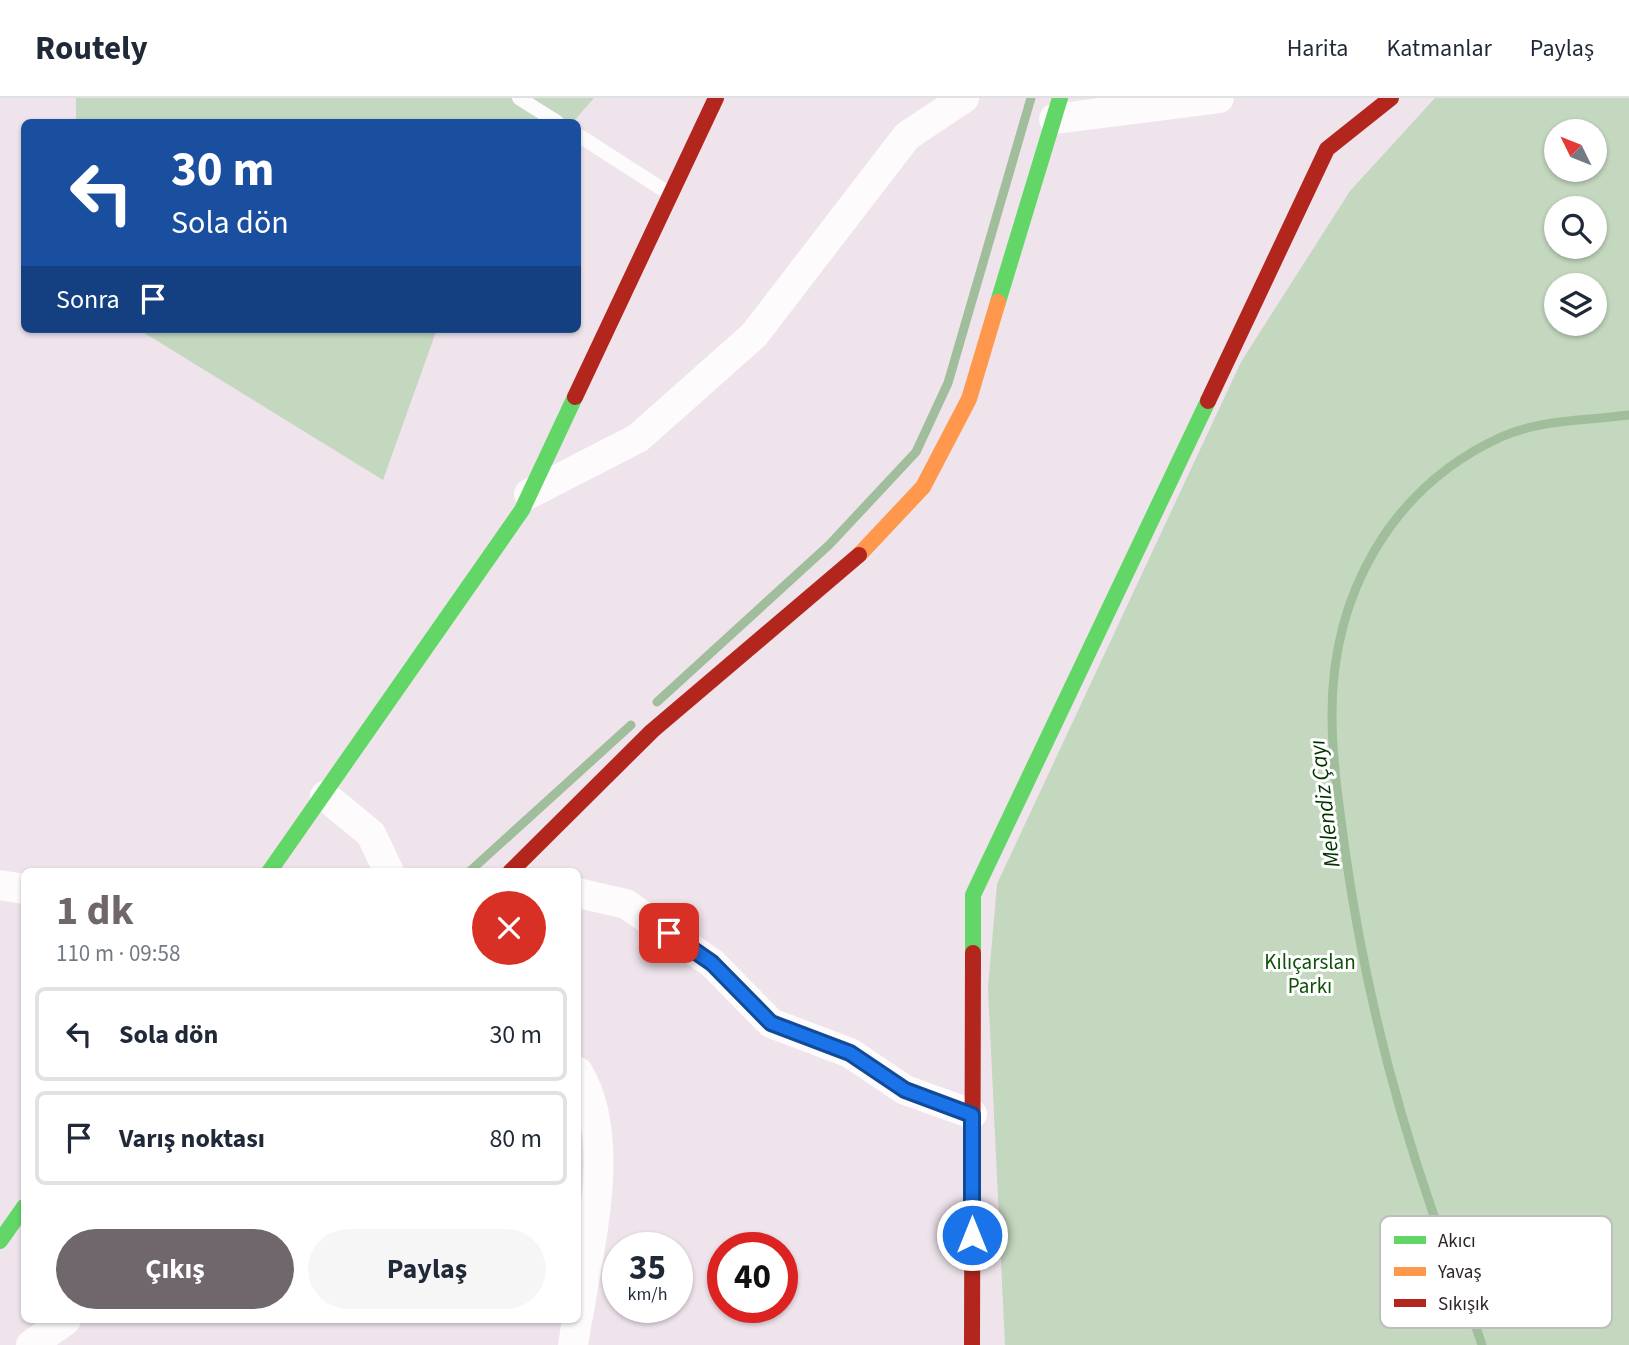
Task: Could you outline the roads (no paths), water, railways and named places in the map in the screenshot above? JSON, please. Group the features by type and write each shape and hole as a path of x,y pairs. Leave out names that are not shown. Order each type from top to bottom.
{"street":[{"path":"273,868 522,509 716,98"},
{"path":"529,495 638,438 754,335 907,136 964,98"},
{"path":"514,868 652,731 860,555 923,486 969,400 1057,109 1219,98"},
{"path":"972,1345 973,895 1327,149 1391,98"},
{"path":"325,796 371,834 387,868"},
{"path":"0,885 21,888"},
{"path":"581,894 626,904 712,963 771,1023 850,1053 905,1090 972,1115"},
{"path":"581,1078 598,1134 593,1219 581,1293"},
{"path":"0,1241 21,1211"},
{"path":"31,1345 62,1323"},
{"path":"573,1345 576,1323"}],"lane":[{"path":"519,98 552,119"},
{"path":"581,137 671,195"}],"waterway":[{"path":"657,702 829,545 916,452 948,383 1031,98"},
{"name":"Melendiz Çayı","path":"1434,1216 1403,1119 1379,1030 1360,941 1345,850 1336,782 1332,714 1335,670 1343,628 1356,588 1375,550 1399,516 1428,485 1462,459 1516,431 1548,424 1629,415"},
{"path":"473,868 631,725"},
{"name":"Melendiz Çayı","path":"1476,1328 1482,1345"}],"park label":[{"name":"Kılıçarslan Parkı","path":"1310,974"}]}
